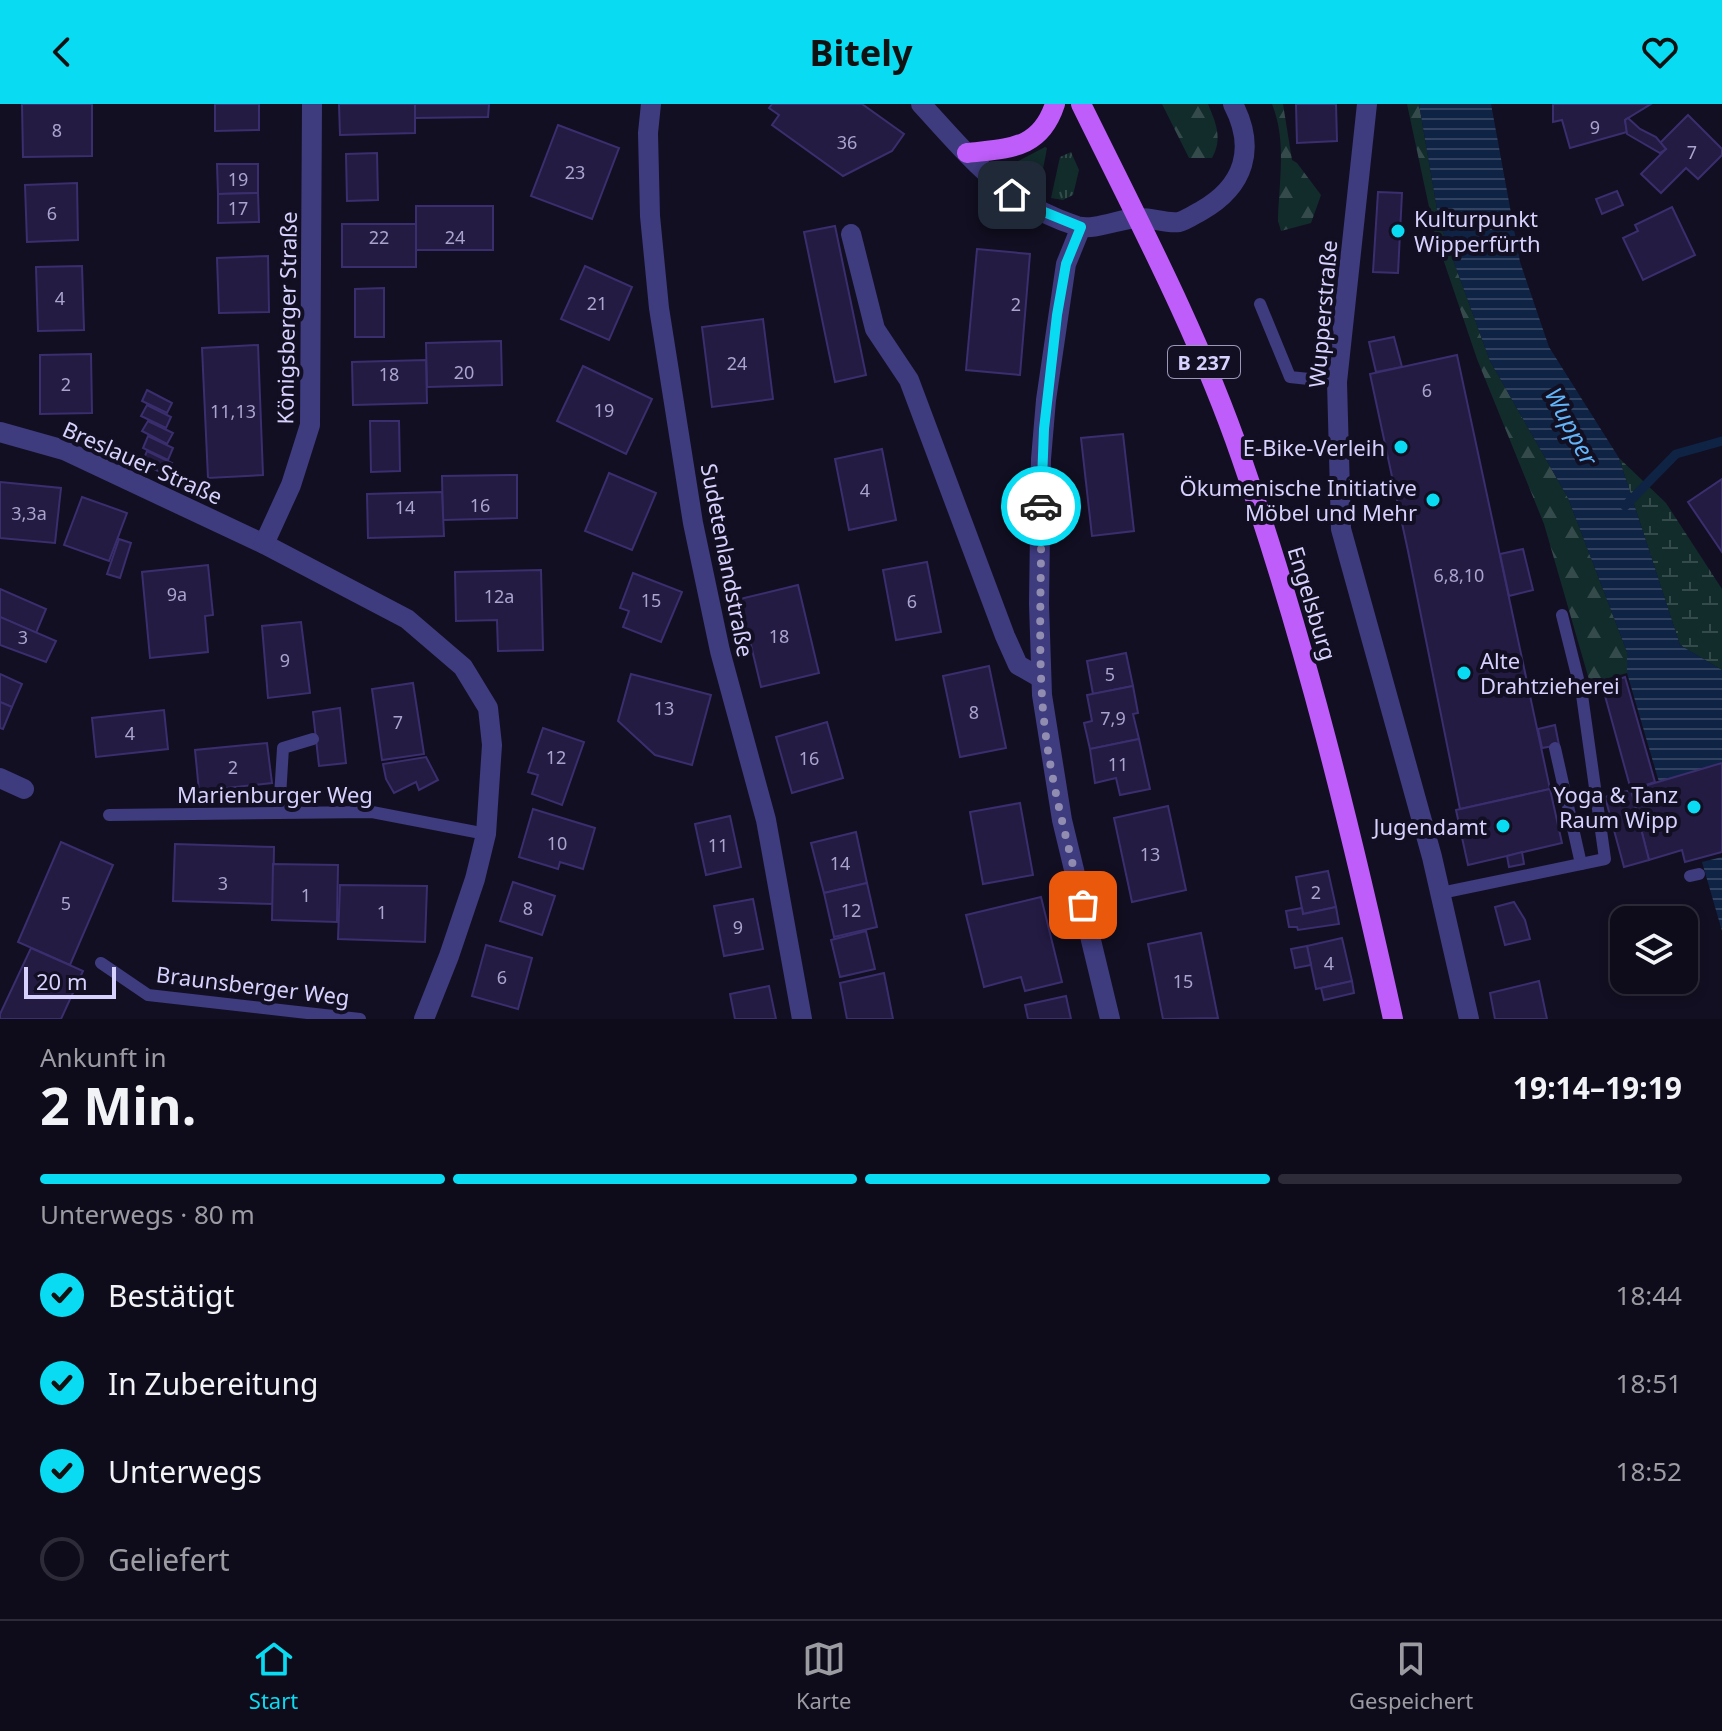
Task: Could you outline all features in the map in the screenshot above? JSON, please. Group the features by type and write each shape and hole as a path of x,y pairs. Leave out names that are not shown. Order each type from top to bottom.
{"main road":[{"path":"967,153 1019,145 1033,139 1048,123 1055,104"},
{"name":"B 237","path":"1081,104 1138,218"},
{"name":"Engelsburg","path":"1138,218 1182,308 1241,455 1289,601 1345,811 1393,1019"}],"street":[{"name":"Königsberger Straße","path":"264,544 291,485 310,425 312,104"},
{"name":"Sudetenlandstraße","path":"651,104 648,133 650,216 659,308 693,523 720,651 766,820 802,1019"},
{"path":"921,104 1012,195 1027,205 1081,227 1138,218 1179,222 1215,204 1232,187 1246,148 1243,127 1233,104"},
{"name":"Wupperstraße","path":"1367,104 1337,382 1341,529 1441,893 1469,1019"},
{"path":"1081,227 1066,264 1044,429 1039,604 1041,678 1043,711 1062,820 1110,1019"},
{"path":"851,234 875,329 909,380 1005,636 1018,665 1041,678"},
{"name":"Breslauer Straße","path":"0,432 64,450 264,544"},
{"path":"264,544 407,619 463,667 488,708 492,745 486,834 475,879 424,1019"},
{"path":"0,778 24,789"}],"lane":[{"path":"1260,304 1290,377 1337,382"},
{"path":"1441,893 1605,859 1582,695 1562,615"},
{"path":"279,813 283,748 313,739"},
{"path":"1555,748 1581,864"},
{"name":"Marienburger Weg","path":"109,815 372,812 486,834"},
{"name":"Braunsberger Weg","path":"101,963 148,995 360,1019"}],"green space":[{"path":"1162,104 1208,104 1218,138 1212,158 1189,158"},
{"path":"1272,104 1283,104 1292,160 1321,195 1311,223 1281,231 1278,221 1281,147"},
{"path":"1407,104 1419,104 1439,221 1490,361 1568,498 1627,652 1627,673 1590,683 1544,524 1477,359 1435,235"},
{"path":"1047,148 1039,190 1008,169"},
{"path":"1071,152 1079,170 1073,195 1063,200 1051,198 1060,157"},
{"path":"1619,458 1666,503 1722,589 1722,670 1680,645"}],"water":[{"name":"Wupper","path":"1419,104 1491,104 1520,262 1549,347 1619,458 1680,645 1722,670 1722,763 1659,782 1627,673 1627,652 1568,498 1490,361 1439,221"},
{"path":"1722,857 1722,931 1702,862"}],"building":[{"path":"22,104 92,104 92,156 23,157"},
{"path":"215,104 259,104 259,130 215,131"},
{"path":"339,104 415,104 415,133 340,135"},
{"path":"415,104 489,104 488,117 415,118"},
{"path":"772,104 862,104 904,134 892,151 843,176 772,125 779,115 769,108"},
{"path":"1296,104 1336,104 1337,141 1297,143"},
{"path":"1553,104 1651,104 1625,120 1627,132 1570,148 1562,120 1553,122"},
{"path":"1688,115 1722,149 1722,155 1698,179 1686,168 1661,193 1641,174 1666,149 1660,143"},
{"path":"1628,118 1656,137 1666,149 1660,153 1627,134 1625,120"},
{"path":"558,125 619,148 592,219 531,196"},
{"path":"377,153 378,200 347,201 346,154"},
{"path":"217,164 258,164 258,193 218,194"},
{"path":"77,183 78,240 27,242 25,185"},
{"path":"1617,191 1623,205 1602,214 1596,199"},
{"path":"1378,192 1402,193 1398,273 1373,272"},
{"path":"258,193 259,222 218,223 218,194"},
{"path":"416,206 493,206 493,250 416,250"},
{"path":"1672,207 1695,255 1643,280 1623,238 1638,231 1635,225"},
{"path":"342,224 416,224 416,267 342,267"},
{"path":"835,226 866,375 835,382 804,232"},
{"path":"977,249 1030,254 1020,375 966,370"},
{"path":"268,256 269,312 219,313 217,258"},
{"path":"82,266 84,330 38,331 36,267"},
{"path":"585,266 632,287 609,340 561,319"},
{"path":"384,288 384,337 355,337 355,289"},
{"path":"763,319 773,399 712,407 702,327"},
{"path":"1394,337 1402,367 1376,372 1369,342"},
{"path":"501,341 502,385 427,387 426,343"},
{"path":"258,345 263,475 208,478 202,348"},
{"path":"91,354 92,413 40,414 40,355"},
{"path":"1457,355 1550,789 1460,809 1370,374"},
{"path":"426,360 427,403 353,405 352,362"},
{"path":"583,366 652,399 626,454 557,421"},
{"path":"147,390 172,403 167,413 142,401"},
{"path":"147,405 171,417 166,428 141,416"},
{"path":"148,421 173,433 167,444 142,431"},
{"path":"370,421 399,421 400,471 371,472"},
{"path":"1123,434 1134,531 1092,536 1081,438"},
{"path":"148,436 173,448 168,460 143,448"},
{"path":"882,449 896,520 849,530 835,459"},
{"path":"147,451 172,463 166,475 142,463"},
{"path":"609,473 656,493 632,550 585,531"},
{"path":"517,475 517,518 443,520 442,476"},
{"path":"1722,479 1722,552 1688,502"},
{"path":"0,482 61,488 55,543 0,538"},
{"path":"442,492 444,536 368,538 367,494"},
{"path":"82,497 127,513 109,561 64,545"},
{"path":"119,539 131,543 120,578 107,574"},
{"path":"1523,549 1533,590 1509,596 1500,554"},
{"path":"927,562 941,632 896,640 883,570"},
{"path":"208,565 213,615 205,616 208,652 150,658 142,572"},
{"path":"541,570 543,650 498,651 497,620 456,621 455,572"},
{"path":"633,573 682,592 661,642 623,627 629,611 620,608"},
{"path":"798,585 819,673 761,687 740,599"},
{"path":"0,589 46,609 36,633 0,617"},
{"path":"0,617 56,641 46,662 0,645"},
{"path":"301,622 310,693 268,698 262,626"},
{"path":"1126,653 1133,686 1093,694 1087,661"},
{"path":"989,666 1006,748 960,757 943,676"},
{"path":"0,674 22,684 12,707 0,702"},
{"path":"631,674 711,695 692,765 655,755 618,721"},
{"path":"1625,677 1655,782 1631,790 1602,685"},
{"path":"413,683 424,754 382,760 372,689"},
{"path":"1133,686 1138,713 1133,714 1139,739 1090,749 1084,723 1092,721 1087,695"},
{"path":"0,702 12,707 3,729 0,728"},
{"path":"340,708 346,763 319,766 313,712"},
{"path":"164,710 168,749 96,757 92,718"},
{"path":"827,722 843,778 792,793 776,737"},
{"path":"1555,725 1559,745 1542,748 1538,729"},
{"path":"543,728 584,742 562,805 532,794 538,775 528,772"},
{"path":"1139,739 1150,789 1120,795 1116,778 1095,783 1090,749"},
{"path":"267,743 272,783 199,791 195,750"},
{"path":"426,757 438,780 419,790 416,782 394,793 386,779 383,764"},
{"path":"1722,763 1722,852 1685,862 1682,850 1649,860 1631,790"},
{"path":"1550,789 1562,843 1468,865 1456,810"},
{"path":"1631,790 1649,860 1624,867 1605,797"},
{"path":"1020,803 1033,875 983,884 970,812"},
{"path":"1168,806 1186,890 1132,902 1114,818"},
{"path":"533,809 595,828 583,869 560,862 558,869 519,857"},
{"path":"730,816 741,867 706,875 695,824"},
{"path":"856,832 867,883 824,893 811,843"},
{"path":"61,842 113,865 70,965 18,942"},
{"path":"175,844 274,847 273,904 173,901"},
{"path":"1522,852 1524,864 1509,867 1507,856"},
{"path":"273,864 338,865 337,922 272,920"},
{"path":"1328,871 1336,907 1303,914 1296,877"},
{"path":"513,882 555,896 542,935 500,921"},
{"path":"867,883 877,927 834,937 824,893"},
{"path":"340,885 427,886 425,942 338,939"},
{"path":"1041,897 1062,982 1025,991 1021,977 984,987 966,915"},
{"path":"753,899 763,949 724,956 714,906"},
{"path":"1514,902 1525,920 1530,939 1505,945 1495,907"},
{"path":"1336,907 1339,924 1298,930 1297,927 1289,927 1286,911 1302,908 1303,914"},
{"path":"866,931 875,969 840,977 831,940"},
{"path":"1201,933 1218,1018 1163,1019 1148,944"},
{"path":"1342,938 1352,981 1316,989 1307,946"},
{"path":"486,945 532,958 518,1009 472,996"},
{"path":"1307,946 1311,965 1295,968 1291,949"},
{"path":"31,948 83,971 61,1019 0,1019 0,1014"},
{"path":"884,973 893,1019 847,1019 840,983"},
{"path":"1352,981 1354,993 1324,1000 1321,988"},
{"path":"1539,981 1547,1019 1495,1019 1490,993"},
{"path":"769,986 776,1019 735,1019 730,994"},
{"path":"1066,996 1071,1019 1028,1019 1025,1005"}],"waterway":[{"path":"1625,506 1676,454 1722,441"}],"way so far":[{"path":"1041,506 1039,604 1043,711 1062,820 1083,905"}],"place":[{"name":"Kulturpunkt Wipperfürth","path":"1398,231"},
{"name":"E-Bike-Verleih","path":"1401,447"},
{"name":"Ökumenische Initiative Möbel und Mehr","path":"1433,500"},
{"name":"Alte Drahtzieherei","path":"1464,673"},
{"name":"Yoga & Tanz Raum Wipp","path":"1694,807"},
{"name":"Jugendamt","path":"1503,826"}],"route":[{"path":"1012,195 1027,205 1081,227 1066,264 1057,315 1041,459 1041,506"}]}
